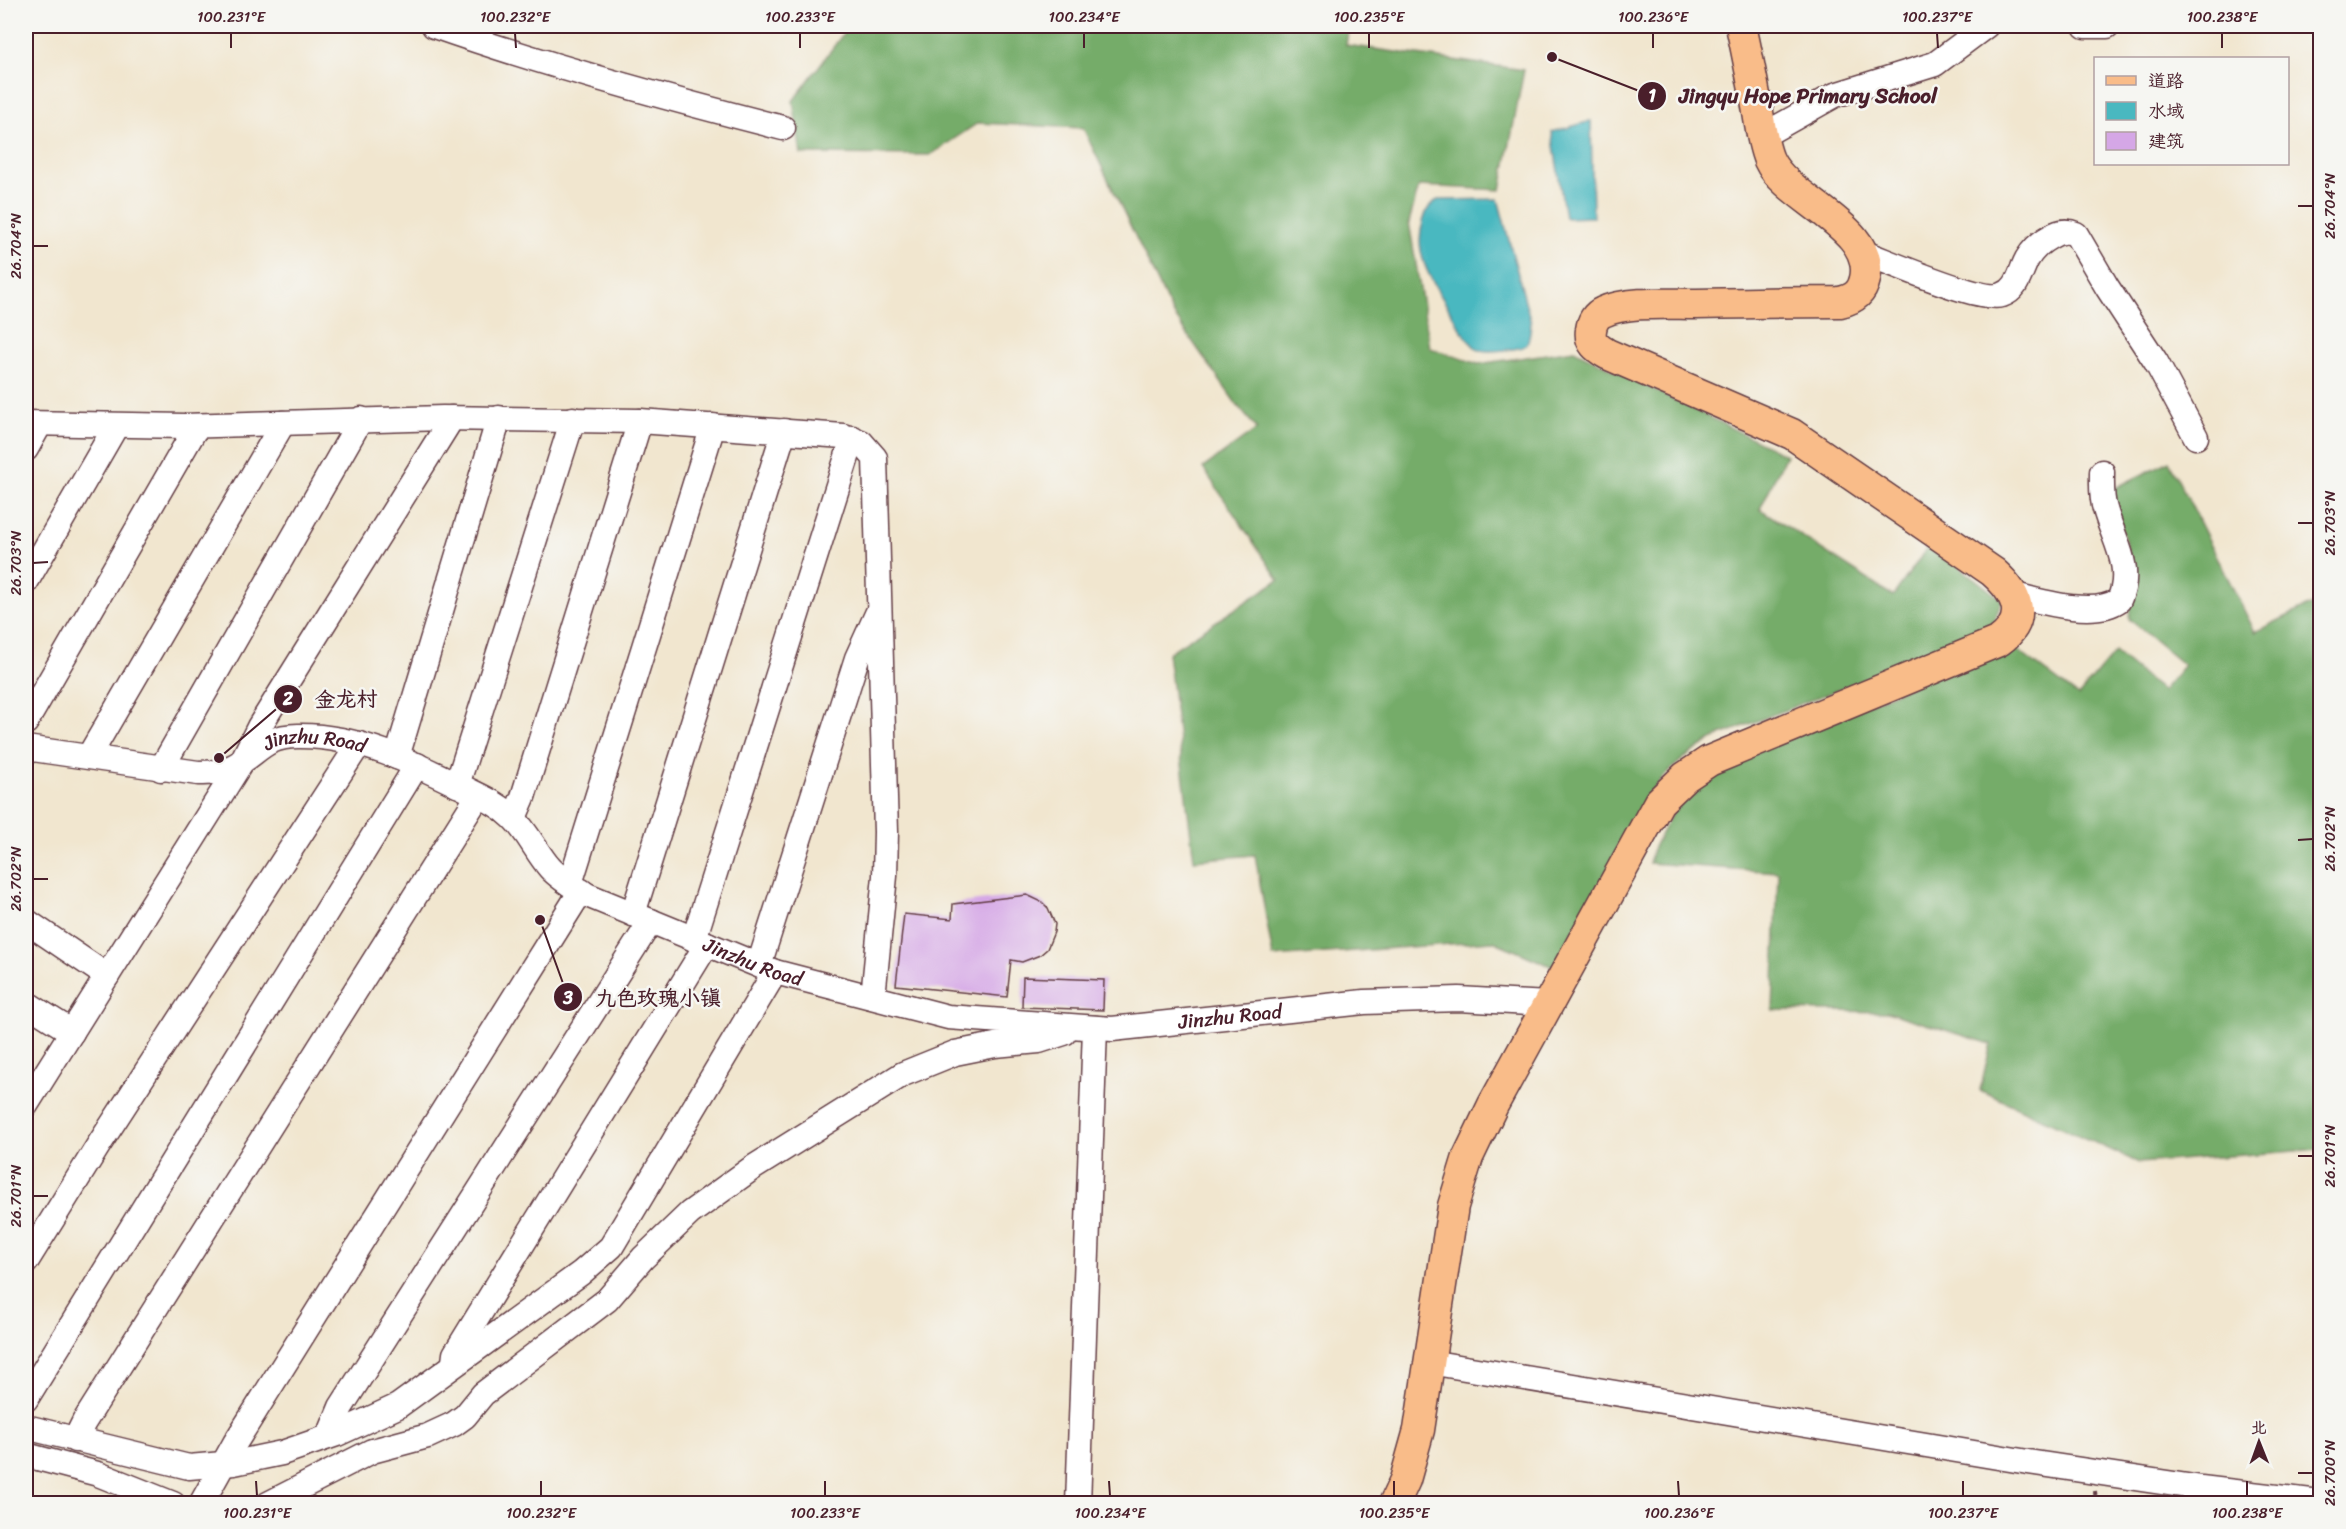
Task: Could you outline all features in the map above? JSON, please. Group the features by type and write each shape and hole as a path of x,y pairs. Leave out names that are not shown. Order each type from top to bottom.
{"main road":[{"path":"1394,1503 1415,1447 1453,1206 1460,1181 1479,1131 1659,802 1669,791 1709,761 1999,641 2010,633 2017,621 2017,607 2011,594 1993,572 1792,434 1606,354 1595,347 1592,341 1591,326 1594,320 1599,315 1619,307 1848,300 1863,287 1866,273 1862,252 1851,235 1784,179 1770,163 1762,136 1741,26"}],"street":[{"path":"434,26 497,48 674,100 783,128"},
{"path":"1762,136 1835,94 1935,64 1986,26"},
{"path":"2085,26 2108,26"},
{"path":"1862,252 1957,287 1995,297 2015,287 2028,258 2042,242 2063,232 2070,231 2076,234 2107,287 2152,355 2196,437"},
{"path":"26,1106 242,761 259,728 452,418"},
{"path":"26,449 33,424 197,426 452,418 640,421 713,426 853,438 867,447 875,458 886,832 885,876 873,997"},
{"path":"26,1399 407,761 499,418"},
{"path":"457,784 573,419"},
{"path":"160,769 361,420"},
{"path":"514,818 523,797 640,421"},
{"path":"89,756 283,423"},
{"path":"26,582 116,426"},
{"path":"26,722 197,426"},
{"path":"201,1503 575,888 713,426"},
{"path":"329,1437 341,1407 642,917 784,431"},
{"path":"453,1366 455,1354 701,942 853,438"},
{"path":"2011,594 2064,607 2106,606 2119,600 2124,586 2122,556 2105,510 2102,472"},
{"path":"26,1427 189,1467 223,1464 282,1453 329,1437 398,1406 580,1274 611,1247 767,969 857,658 879,609"},
{"name":"Jinzhu Road","path":"26,748 198,774 228,769 266,742 281,738 312,736 359,744 407,761 502,807 514,818 550,868 575,888 767,969 948,1017 1112,1029 1213,1017 1404,1000 1459,999 1548,1004"},
{"path":"26,1262 98,1146 359,744"},
{"path":"75,1440 84,1422 478,795"},
{"path":"26,921 107,975"},
{"path":"26,1003 72,1032"},
{"path":"267,1503 372,1451 428,1436 454,1424 470,1411 483,1394 607,1300 643,1258 690,1213 751,1169 903,1074 955,1053 996,1045 1039,1041 1089,1028 1078,1503"},
{"path":"1429,1362 2060,1467 2200,1488 2320,1502"},
{"path":"26,1455 98,1474 173,1503"}],"green space":[{"path":"849,26 1349,26 1346,45 1524,70 1501,190 1419,186 1409,222 1430,348 1478,364 1574,350 1786,455 1760,509 1893,596 1930,544 2002,600 1991,630 1721,735 1685,757 1656,786 1553,967 1493,941 1273,957 1255,855 1194,860 1168,653 1279,580 1203,468 1257,429 1237,405 1172,312 1083,128 978,123 930,155 801,154 793,101"},
{"path":"2169,461 2255,632 2320,600 2320,1149 2139,1163 1980,1090 1991,1044 1887,1012 1773,1010 1778,872 1649,863 1653,849 1673,811 1692,790 1761,749 2009,644 2078,696 2115,652 2162,691 2184,665 2129,619 2133,569 2111,490"}],"water":[{"path":"1591,121 1593,217 1565,218 1552,132"},
{"path":"1498,199 1531,323 1529,338 1523,347 1486,351 1477,349 1469,341 1437,290 1422,258 1420,234 1428,209 1438,200"}],"building":[{"path":"1027,895 1042,902 1048,908 1055,924 1054,932 1047,949 1040,955 1022,962 1011,960 1007,997 896,985 904,914 952,919 953,904"},
{"path":"1023,977 1104,980 1103,1010 1022,1007"}],"place":[{"name":"Jingyu Hope Primary School","path":"1552,57"},
{"name":"金龙村","path":"219,758"},
{"name":"九色玫瑰小镇","path":"540,920"}]}
